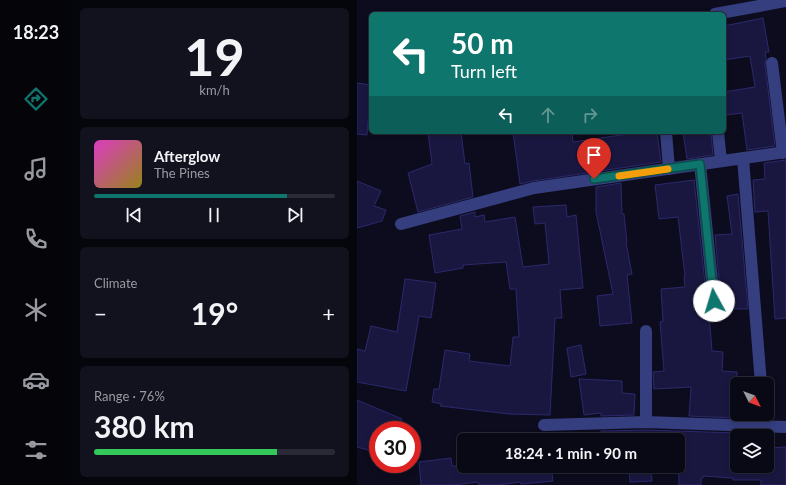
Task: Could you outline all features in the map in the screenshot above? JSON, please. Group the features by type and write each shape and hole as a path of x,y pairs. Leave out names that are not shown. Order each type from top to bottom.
{"street":[{"path":"726,12 786,1"},
{"path":"401,224 534,188 784,152 772,63"},
{"path":"666,134 669,169"},
{"path":"718,134 721,161"},
{"path":"743,158 760,377"},
{"path":"700,164 714,301"},
{"path":"646,331 646,422"},
{"path":"765,421 765,427"},
{"path":"544,425 646,422 786,428"}],"building":[{"path":"763,18 769,52 765,52 765,64 775,146 747,150 742,113 726,115 726,92 755,87 750,56 726,60 726,26"},
{"path":"357,83 369,85 369,110 367,135 357,134"},
{"path":"428,134 461,134 465,164 469,163 473,197 418,212 408,173 432,164"},
{"path":"513,134 572,134 573,142 628,134 657,134 661,162 520,184"},
{"path":"683,134 711,134 713,155 687,159"},
{"path":"786,160 786,318 775,319 768,211 755,212 753,180 765,179 764,163"},
{"path":"694,180 707,302 708,306 711,308 718,307 721,301 715,235 732,234 727,196 738,194 748,309 710,309 709,314 712,351 723,352 722,371 737,372 737,377 730,377 730,418 689,416 691,387 654,389 653,372 664,371 660,322 663,321 661,289 685,287 678,217 659,219 655,185"},
{"path":"357,181 381,191 374,206 386,210 382,221 357,228"},
{"path":"621,183 622,214 624,214 626,243 632,274 627,275 632,323 600,326 597,296 613,294 596,212 596,187"},
{"path":"566,205 567,217 576,215 583,288 560,290 562,318 555,318 550,415 509,414 440,406 442,404 432,402 434,389 439,389 445,350 470,354 469,361 510,366 513,337 519,337 516,289 510,289 506,262 463,265 463,268 435,273 429,235 462,229 460,216 475,212 475,217 484,215 485,222 515,217 523,267 549,264 545,223 535,224 533,207"},
{"path":"405,279 436,283 431,318 419,316 406,391 357,382 357,349 365,351 371,326 397,332"},
{"path":"581,345 586,374 571,377 567,348"},
{"path":"579,379 622,381 622,393 635,394 634,415 601,416 601,413 584,415"},
{"path":"357,400 402,419 401,421 369,421 369,450 357,447"},
{"path":"646,430 730,433 730,473 774,473 774,448 786,447 786,485 761,485 761,480 733,480 733,478 703,476 703,478 701,478 701,485 679,485 679,473 685,473 685,433 601,433 601,431"},
{"path":"451,458 452,466 457,466 457,473 552,473 553,481 521,484 520,482 498,485 479,485 478,482 453,485 421,485 421,462"},
{"path":"629,473 651,473 652,481 630,482"}],"slow traffic":[{"path":"619,176 668,169"}],"route":[{"path":"594,179 700,164 714,301"}]}
